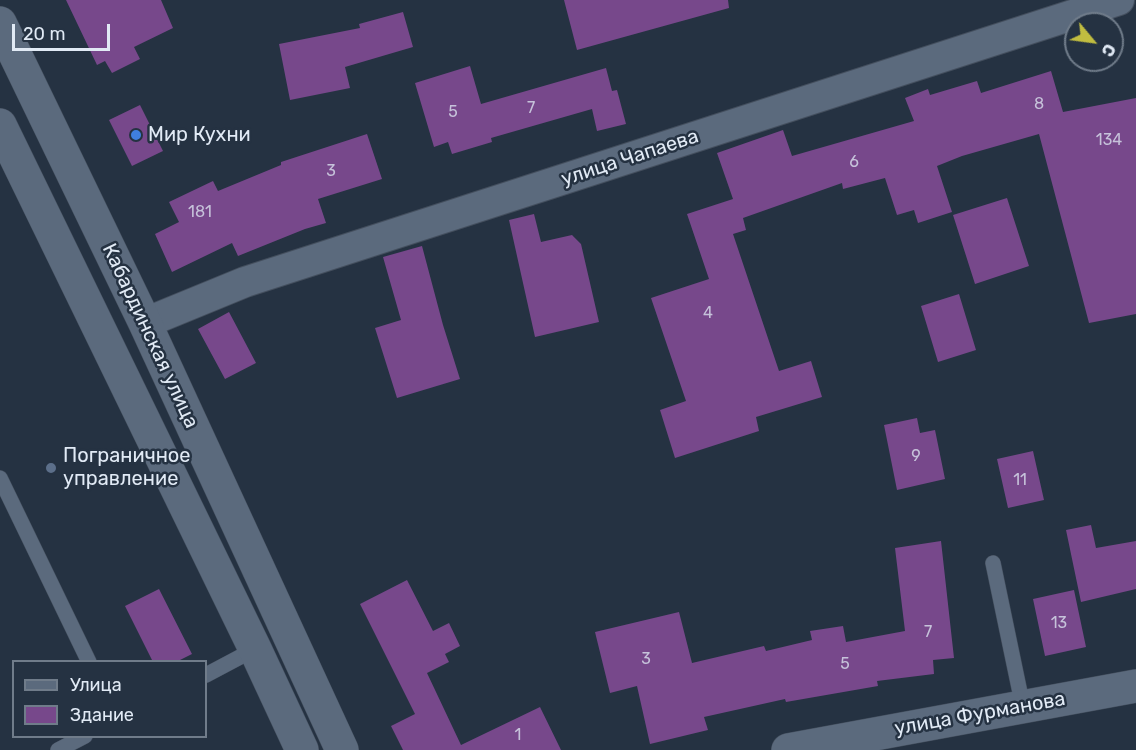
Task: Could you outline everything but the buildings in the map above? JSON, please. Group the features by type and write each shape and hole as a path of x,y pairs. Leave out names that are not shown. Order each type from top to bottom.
{"main road":[{"name":"Кабардинская улица","path":"0,23 145,323 342,750"},
{"name":"Кабардинская улица","path":"0,124 302,750"},
{"name":"улица Фурманова","path":"788,750 1136,686"}],"street":[{"name":"улица Чапаева","path":"145,323 245,282 1119,0"}],"lane":[{"path":"0,478 88,660"},
{"path":"993,562 1023,707"},
{"path":"207,674 255,649"},
{"path":"57,750 81,738"}],"place":[{"name":"Мир Кухни","path":"136,135"},
{"name":"Пограничное управление","path":"51,468"}]}
